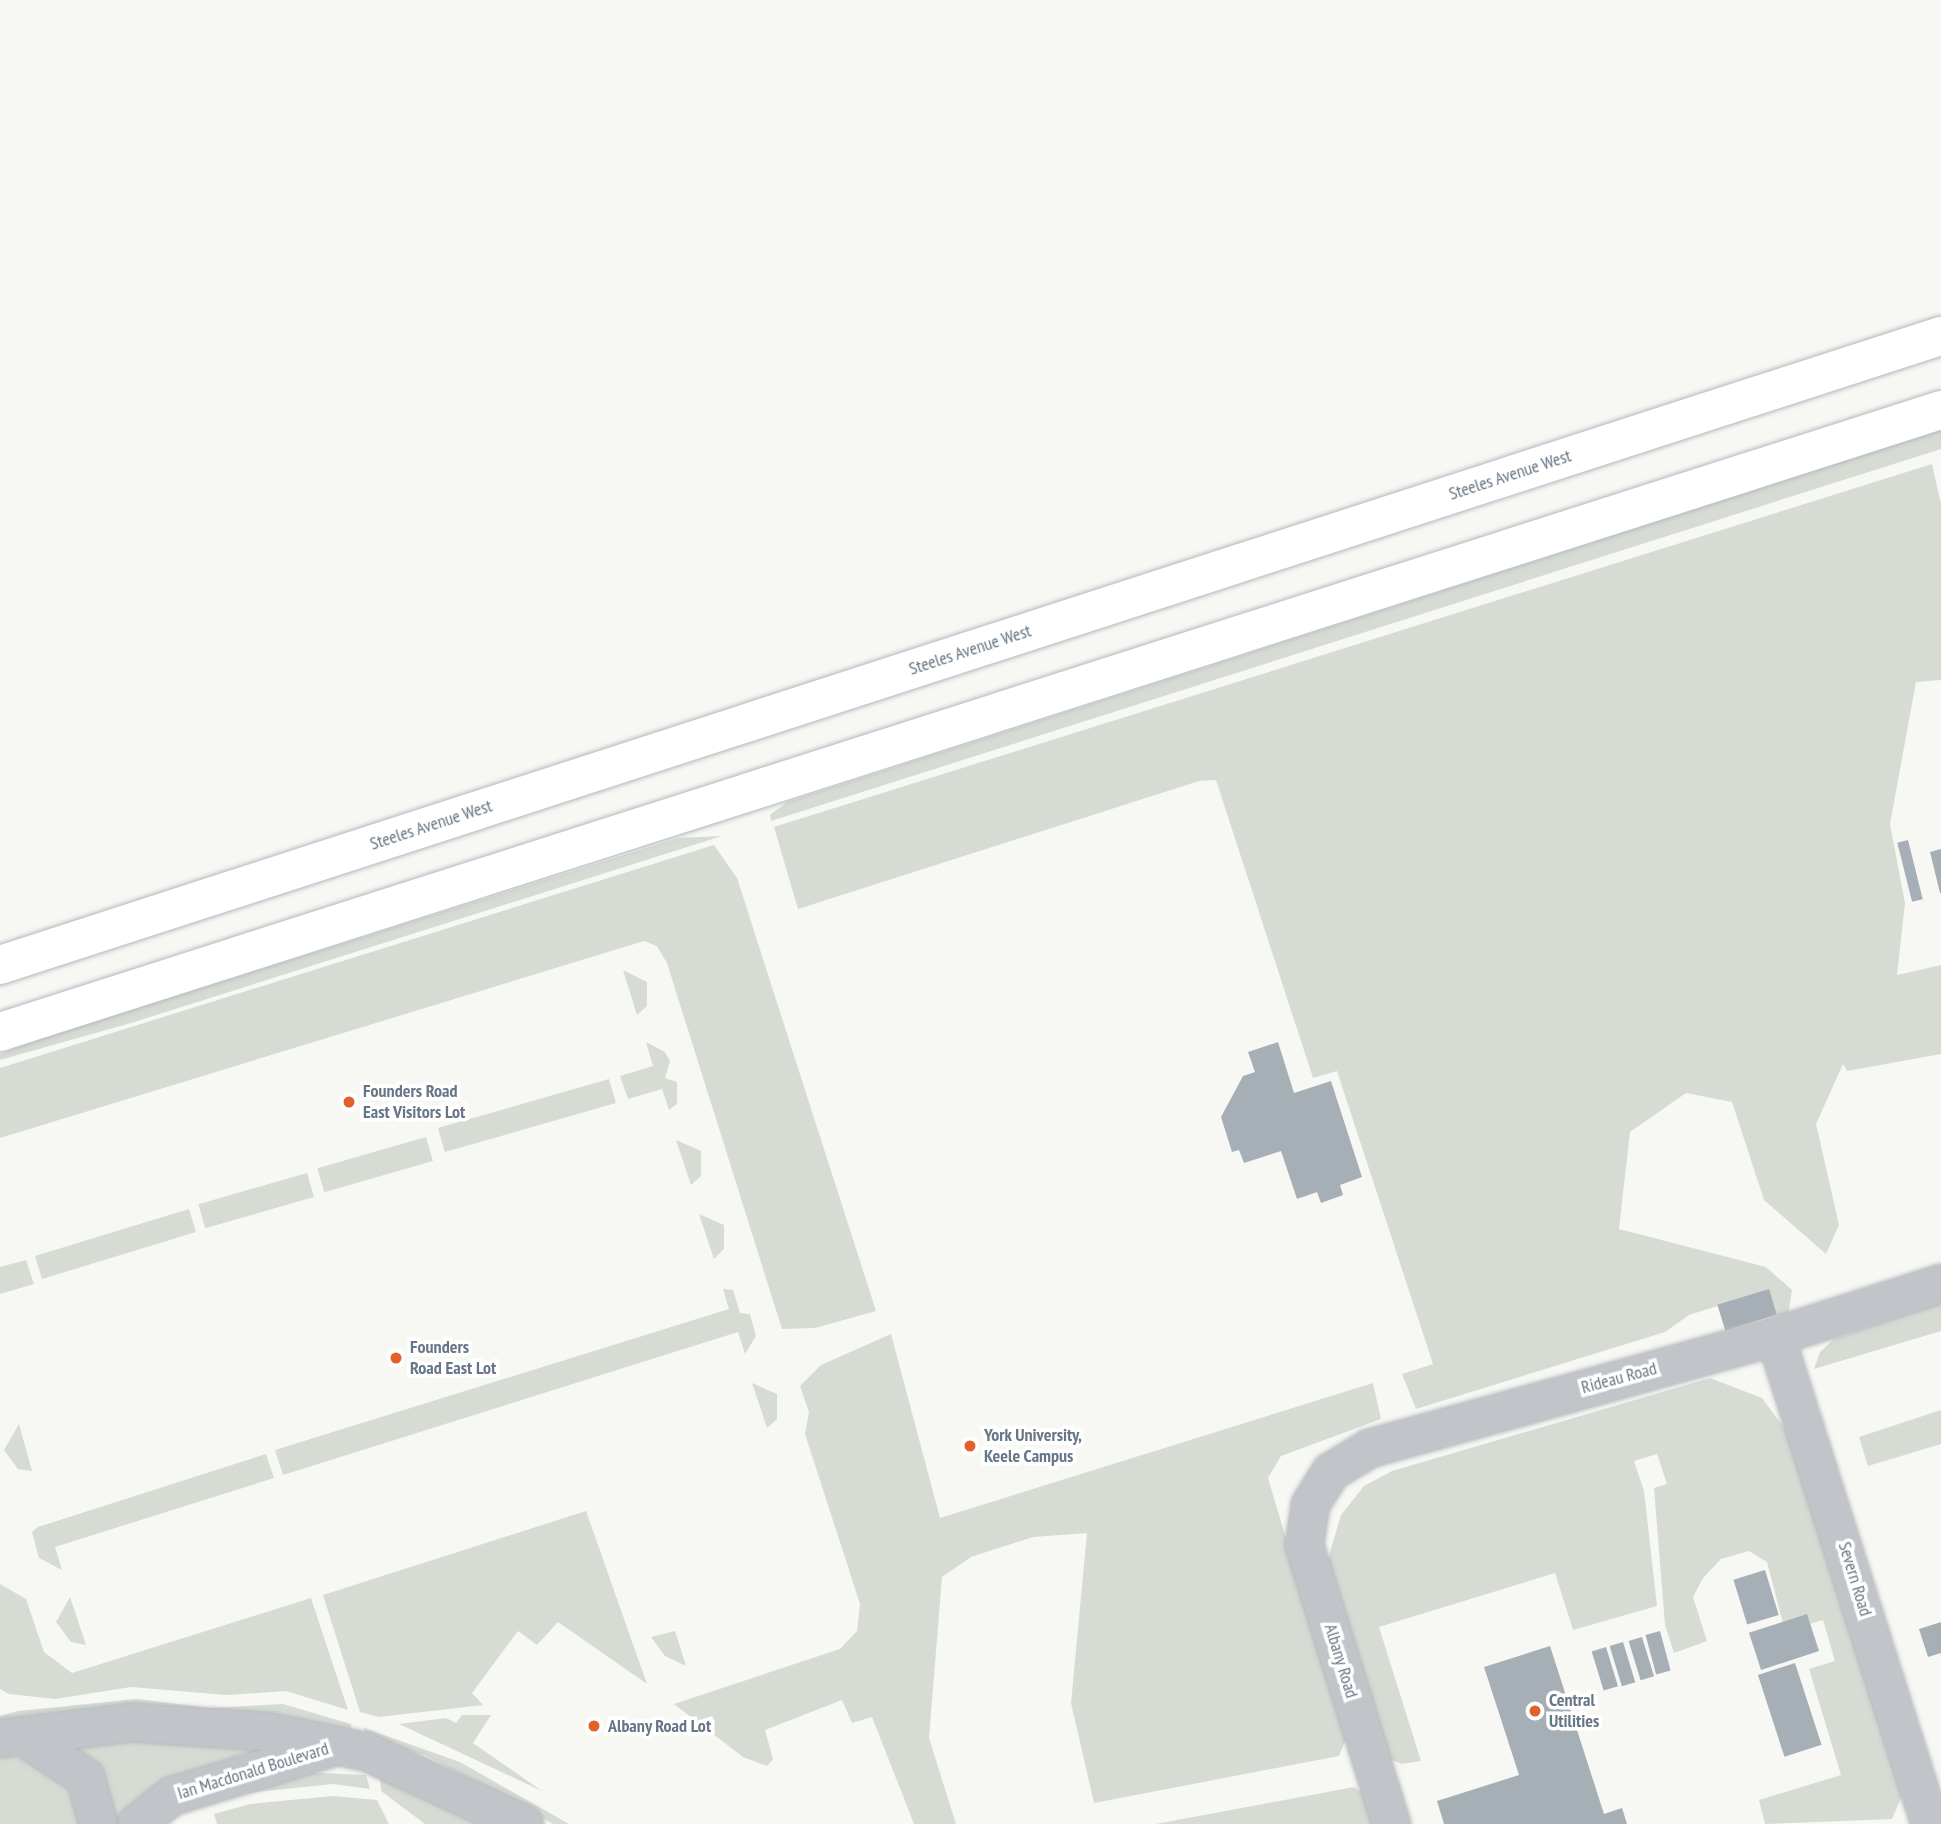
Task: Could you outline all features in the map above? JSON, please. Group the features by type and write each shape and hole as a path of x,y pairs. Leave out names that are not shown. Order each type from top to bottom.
{"main road":[{"name":"Steeles Avenue West","path":"0,965 1941,335"},
{"path":"0,1032 1941,410"}],"street":[{"name":"Rideau Road","path":"1313,1497 1339,1464 1369,1448 1775,1336 1941,1283"},
{"name":"Severn Road","path":"1775,1336 1930,1824"},
{"name":"Albany Road","path":"1313,1497 1304,1544 1391,1824"},
{"name":"Ian Macdonald Boulevard","path":"14,1738 84,1725 184,1721 336,1745 468,1793 524,1824"},
{"name":"Ian Macdonald Boulevard","path":"14,1738 85,1777 98,1824"},
{"name":"Ian Macdonald Boulevard","path":"136,1824 171,1796 336,1745"}],"shaded area":[{"path":"1941,430 1941,449 771,821 770,815 787,802"},
{"path":"1932,464 1941,504 1941,680 1916,682 1890,824 1905,903 1897,975 1941,965 1941,1054 1847,1071 1843,1064 1816,1124 1839,1225 1826,1254 1764,1200 1732,1102 1686,1093 1630,1132 1619,1229 1766,1267 1792,1290 1788,1315 1777,1315 1768,1290 1689,1315 1665,1332 1416,1409 1402,1374 1433,1364 1337,1071 1313,1078 1216,780 1199,781 798,909 774,827"},
{"path":"722,836 131,1023 0,1060 0,1054 40,1039 678,838"},
{"path":"714,845 737,878 876,1311 815,1328 782,1329 667,963 657,946 644,941 0,1138 0,1068"},
{"path":"623,970 647,982 647,1006 637,1015"},
{"path":"646,1042 665,1052 670,1061 665,1078 677,1082 677,1104 669,1110 662,1089 628,1099 620,1076 653,1066"},
{"path":"609,1079 616,1103 445,1152 438,1128"},
{"path":"426,1137 433,1161 324,1192 317,1168"},
{"path":"676,1140 701,1151 701,1176 691,1185"},
{"path":"307,1173 314,1197 205,1228 198,1204"},
{"path":"189,1209 196,1232 42,1279 35,1256"},
{"path":"699,1214 724,1225 724,1249 714,1259"},
{"path":"26,1260 34,1284 0,1294 0,1267"},
{"path":"723,1289 733,1290 740,1313 750,1314 756,1336 745,1354 738,1332 283,1475 275,1450 729,1309"},
{"path":"1941,1302 1941,1331 1814,1369 1820,1352 1834,1339"},
{"path":"891,1334 940,1518 1373,1383 1381,1419 1281,1456 1268,1478 1346,1739 1339,1756 1094,1803 1071,1703 1087,1533 1033,1537 971,1557 942,1577 929,1738 956,1824 914,1824 872,1717 852,1723 842,1700 765,1730 773,1759 767,1766 743,1757 674,1704 840,1649 857,1631 860,1604 805,1434 809,1412 800,1386 821,1365"},
{"path":"1710,1378 1762,1398 1794,1441 1904,1791 1892,1819 1765,1824 1759,1800 1841,1775 1809,1669 1835,1661 1823,1620 1785,1631 1767,1562 1749,1551 1721,1559 1703,1578 1693,1597 1707,1641 1674,1653 1665,1625 1654,1488 1667,1484 1657,1454 1634,1461 1644,1491 1657,1606 1573,1630 1555,1573 1379,1627 1421,1761 1402,1764 1384,1757 1326,1566 1341,1515 1364,1486 1392,1471"},
{"path":"752,1383 777,1394 777,1419 767,1428"},
{"path":"1941,1410 1941,1444 1868,1466 1859,1437"},
{"path":"19,1424 32,1471 18,1469 4,1450"},
{"path":"266,1454 274,1478 55,1547 62,1570 39,1558 32,1532 38,1527"},
{"path":"586,1511 647,1684 558,1622 537,1645 518,1631 472,1693 483,1705 379,1717 360,1712 323,1595"},
{"path":"0,1584 26,1599 44,1652 72,1673 311,1598 348,1710 286,1691 226,1695 131,1687 55,1699 9,1694 0,1689"},
{"path":"70,1597 86,1645 71,1642 56,1622"},
{"path":"675,1631 686,1666 665,1656 651,1637"},
{"path":"137,1699 210,1708 283,1704 351,1724 352,1734 0,1722 0,1716 18,1711"},
{"path":"462,1715 491,1715 473,1743 542,1791 399,1724 446,1718 456,1723"},
{"path":"364,1728 460,1762 569,1824 553,1824 427,1756 368,1738"},
{"path":"91,1734 275,1749 246,1753 181,1777 119,1824 107,1824 57,1738"},
{"path":"0,1755 32,1758 69,1777 86,1824 0,1824"},
{"path":"299,1772 366,1775 370,1789 333,1784 238,1794"},
{"path":"380,1777 483,1824 425,1824 381,1791"},
{"path":"1354,1787 1363,1793 1374,1824 1156,1824"},
{"path":"333,1796 377,1800 389,1824 217,1824 214,1814 250,1804"}],"building":[{"path":"1908,840 1923,899 1912,902 1897,843"},
{"path":"1941,849 1941,893 1940,893 1930,852"},
{"path":"1278,1042 1294,1093 1331,1081 1362,1177 1340,1185 1343,1195 1321,1203 1317,1192 1297,1199 1281,1151 1244,1163 1239,1150 1232,1152 1221,1117 1243,1076 1255,1072 1248,1052"},
{"path":"1769,1289 1777,1315 1725,1331 1717,1305"},
{"path":"1765,1570 1779,1615 1747,1625 1733,1580"},
{"path":"1807,1614 1819,1651 1761,1670 1749,1633"},
{"path":"1941,1622 1941,1653 1928,1657 1919,1629"},
{"path":"1660,1631 1671,1671 1656,1674 1646,1635"},
{"path":"1642,1637 1654,1676 1641,1680 1629,1641"},
{"path":"1623,1642 1635,1682 1622,1686 1610,1646"},
{"name":"Central Utilities","path":"1550,1646 1604,1814 1622,1808 1627,1824 1444,1824 1437,1801 1519,1775 1484,1667"},
{"path":"1606,1647 1618,1686 1604,1691 1592,1651"},
{"path":"1795,1663 1822,1745 1784,1757 1758,1675"}],"place":[{"name":"Founders Road East Visitors Lot","path":"349,1102"},
{"name":"Founders Road East Lot","path":"396,1358"},
{"name":"York University, Keele Campus","path":"970,1446"},
{"name":"Central Utilities","path":"1535,1711"},
{"name":"Albany Road Lot","path":"594,1726"}]}
